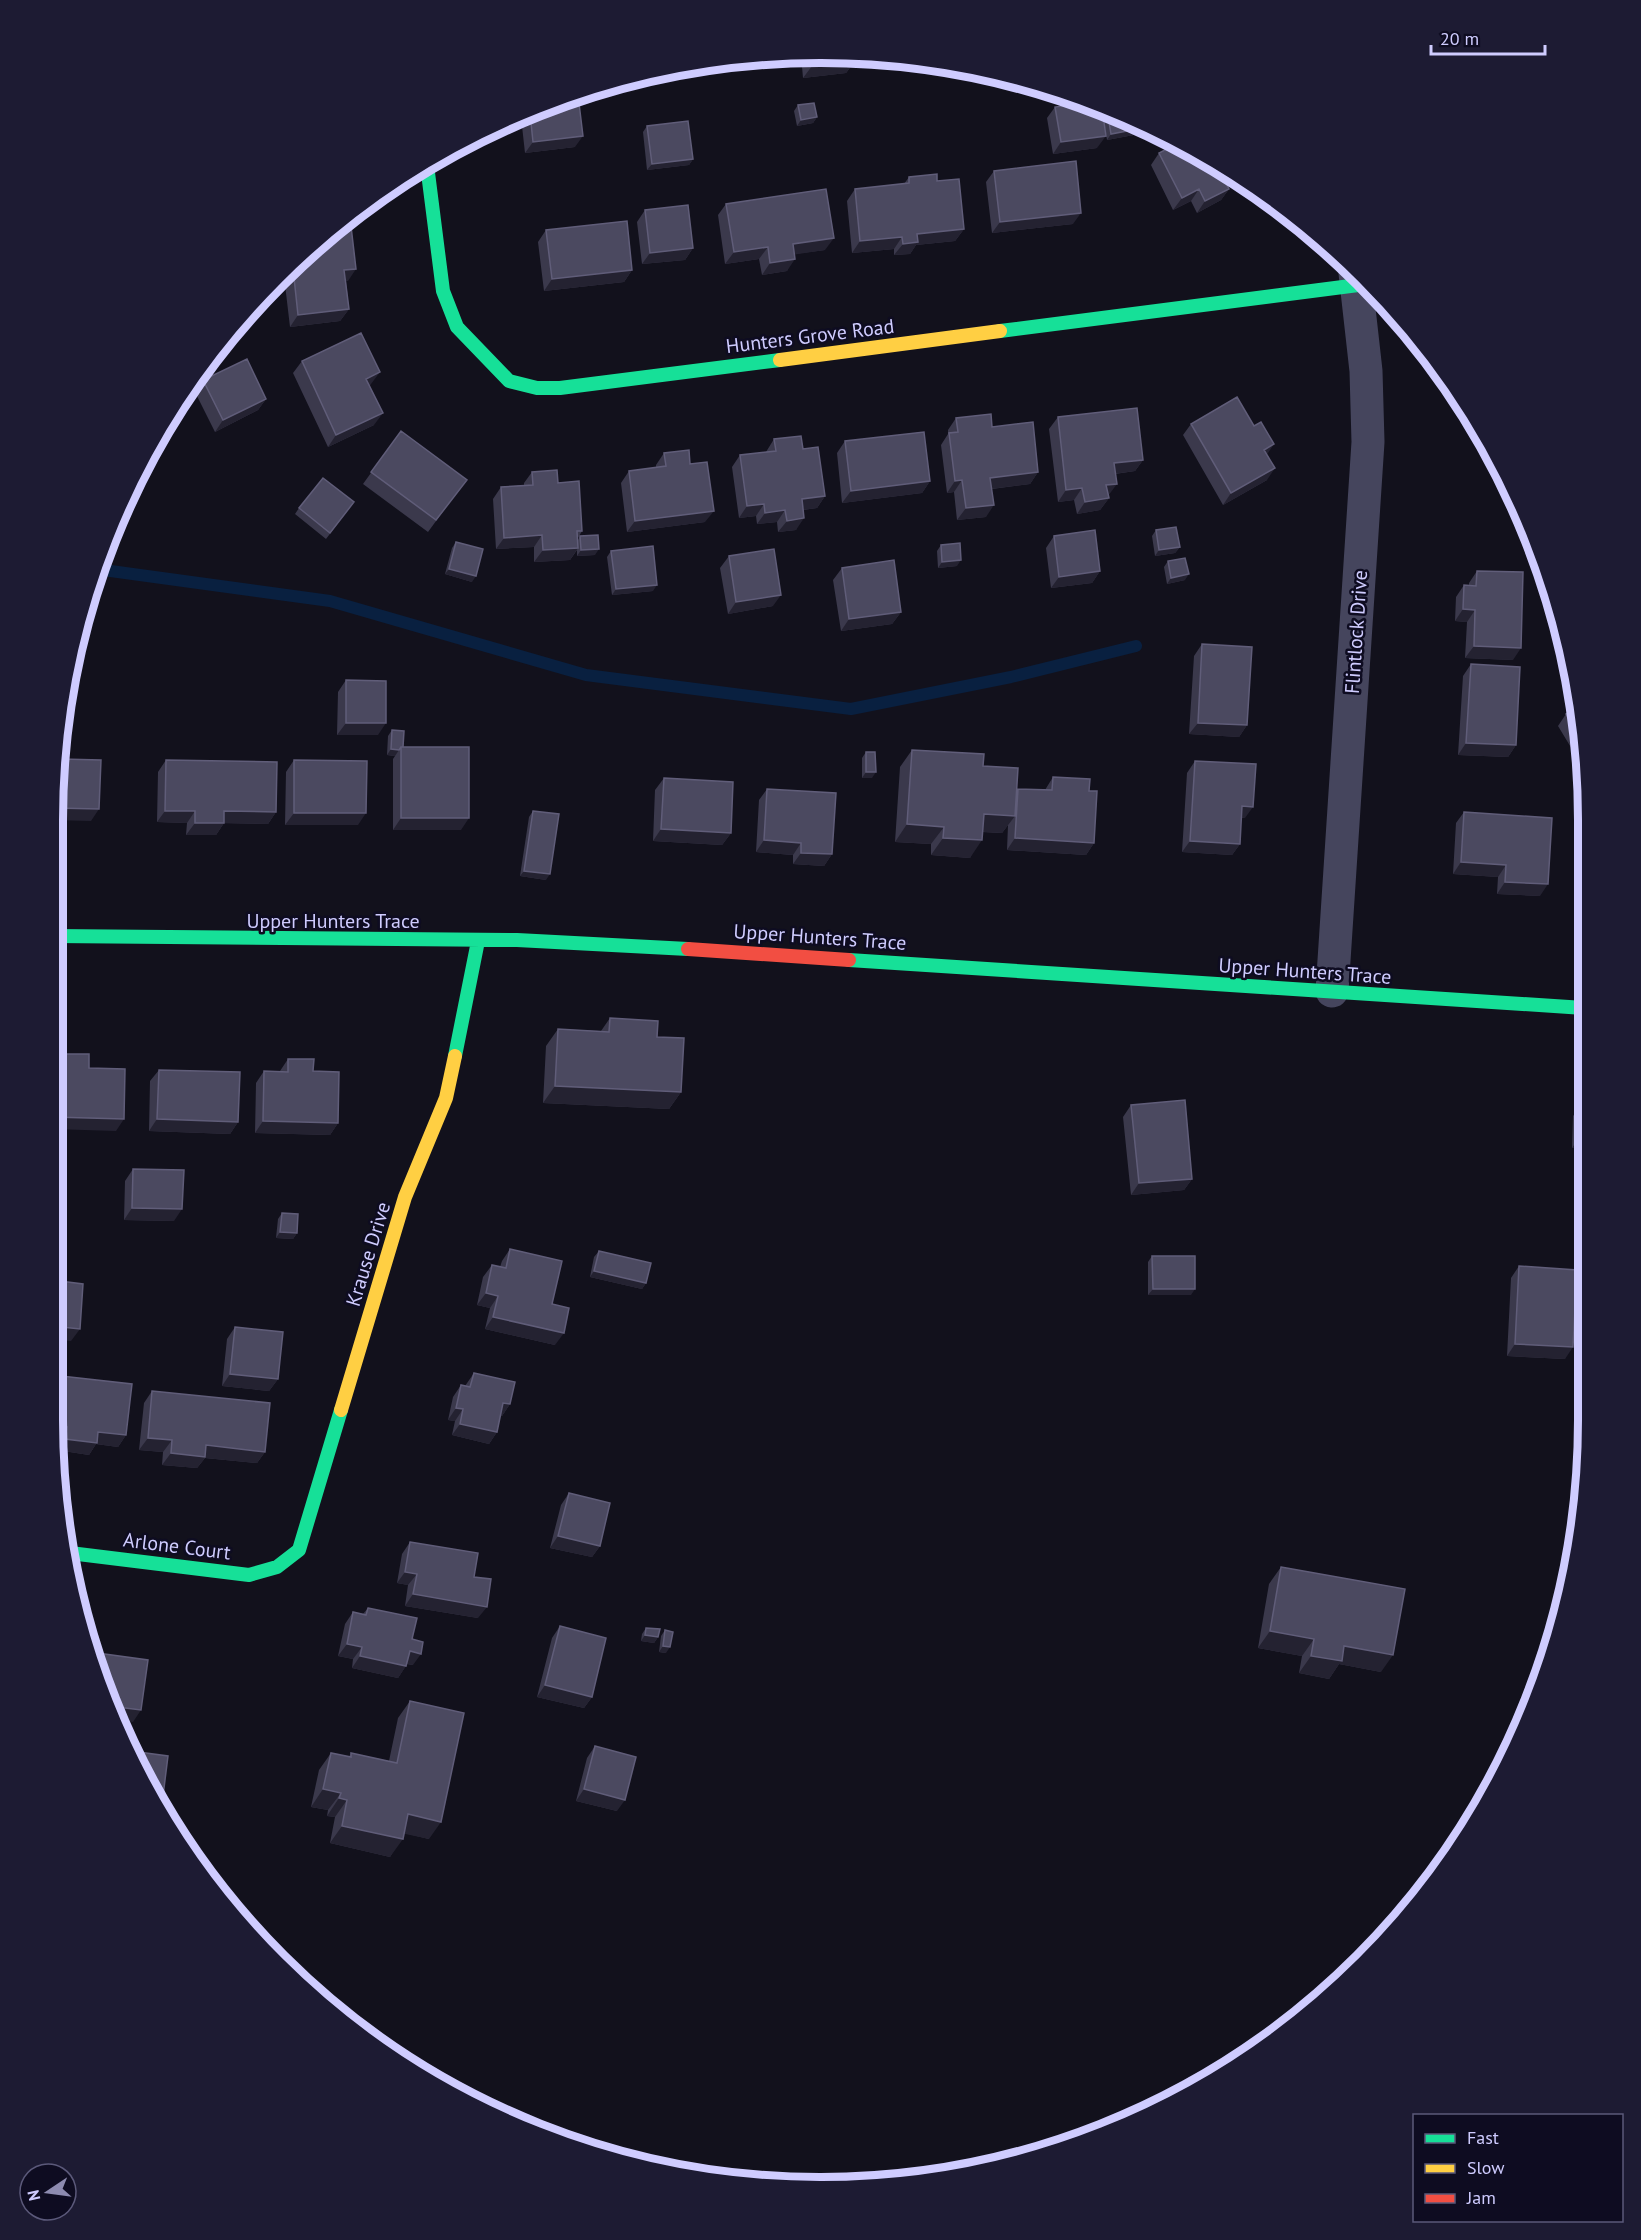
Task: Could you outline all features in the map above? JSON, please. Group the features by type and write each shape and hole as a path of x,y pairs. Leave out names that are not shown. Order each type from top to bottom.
{"street":[{"name":"Hunters Grove Road","path":"429,172 443,291 458,327 509,381 537,388 572,387 1353,282"},
{"name":"Flintlock Drive","path":"1332,992 1368,442 1366,372 1360,289"},
{"name":"Upper Hunters Trace","path":"63,936 517,940 724,950 1578,1008"},
{"name":"Krause Drive","path":"278,1569 288,1563 299,1550 405,1197 446,1098 478,941"},
{"name":"Arlone Court","path":"76,1554 249,1575 278,1569"}],"building":[{"path":"812,63 833,64 812,66"},
{"path":"579,102 583,136 533,142 531,121"},
{"path":"814,103 817,117 801,120 798,105"},
{"path":"1069,105 1103,118 1106,136 1061,142 1055,107"},
{"path":"688,121 693,159 652,164 647,126"},
{"path":"1109,121 1131,130 1111,134"},
{"path":"1169,148 1224,180 1229,189 1205,201 1199,189 1182,198 1159,153"},
{"path":"1076,161 1081,213 1000,222 994,171"},
{"path":"937,174 937,181 959,179 964,229 917,234 918,242 903,244 902,237 860,241 855,189 909,183 909,177"},
{"path":"826,189 834,238 793,244 795,259 770,263 768,247 734,252 726,204"},
{"path":"688,205 693,248 650,253 645,210"},
{"path":"627,221 632,270 552,279 546,230"},
{"path":"351,226 356,269 344,270 349,309 298,315 294,277"},
{"path":"361,333 380,372 366,379 383,413 336,435 302,361"},
{"path":"247,359 266,399 223,420 204,382 206,378"},
{"path":"1237,397 1254,426 1261,422 1274,444 1264,450 1275,468 1231,493 1191,424"},
{"path":"1137,408 1143,460 1114,463 1117,484 1106,485 1109,498 1085,502 1082,488 1066,490 1058,417"},
{"path":"991,414 992,427 1033,422 1038,472 990,478 994,505 966,508 962,480 955,481 949,433 958,432 956,418"},
{"path":"401,431 467,480 436,520 371,472"},
{"path":"924,432 930,481 851,491 845,441"},
{"path":"801,436 803,449 818,447 825,496 802,499 804,518 787,521 785,510 765,513 764,504 747,506 740,455 776,451 774,439"},
{"path":"689,450 690,464 707,462 714,511 635,521 629,471 666,466 664,453"},
{"path":"557,470 558,483 579,481 582,531 577,531 578,548 543,550 542,535 504,538 501,487 533,485 532,472"},
{"path":"323,478 354,502 330,533 299,508"},
{"path":"1176,527 1180,547 1159,550 1156,530"},
{"path":"1095,530 1100,571 1059,577 1054,536"},
{"path":"598,535 599,549 581,550 580,536"},
{"path":"456,542 483,549 476,576 449,569"},
{"path":"960,543 961,560 942,562 941,545"},
{"path":"653,546 657,585 616,589 611,551"},
{"path":"774,549 781,595 736,602 729,556"},
{"path":"1185,558 1189,574 1171,578 1168,561"},
{"path":"894,560 901,612 849,619 842,568"},
{"path":"1477,571 1523,572 1521,648 1474,646 1475,610 1463,609 1464,585 1476,586"},
{"path":"1202,644 1252,647 1247,725 1198,723"},
{"path":"1471,664 1520,667 1516,745 1466,743"},
{"path":"346,680 386,681 386,723 346,723"},
{"path":"1570,712 1572,724 1566,714"},
{"path":"392,730 404,731 403,747 399,750 391,749"},
{"path":"401,747 469,747 469,818 401,818"},
{"path":"912,750 984,754 983,766 1018,768 1015,816 984,814 982,840 943,838 944,827 907,824"},
{"path":"866,752 875,752 876,772 866,772"},
{"path":"66,759 101,760 99,809 63,808"},
{"path":"166,760 277,762 276,812 224,811 224,823 195,823 195,811 165,811"},
{"path":"294,760 367,761 366,813 294,813"},
{"path":"1195,761 1256,764 1253,807 1242,806 1240,844 1190,841"},
{"path":"1053,777 1090,779 1089,791 1097,791 1094,843 1015,838 1018,789 1052,790"},
{"path":"664,778 733,782 731,833 661,829"},
{"path":"767,789 836,793 832,854 801,853 801,843 764,840"},
{"path":"533,811 559,814 550,874 524,871"},
{"path":"1464,812 1552,818 1548,884 1505,882 1506,865 1461,862"},
{"path":"610,1018 658,1021 657,1037 684,1038 681,1092 555,1086 558,1029 609,1032"},
{"path":"63,1054 89,1054 89,1068 125,1069 124,1119 63,1117"},
{"path":"288,1059 314,1059 313,1071 339,1072 338,1123 263,1121 264,1071 288,1072"},
{"path":"159,1070 240,1072 238,1122 157,1119"},
{"path":"1185,1100 1192,1179 1139,1183 1131,1105"},
{"path":"133,1169 184,1170 182,1209 132,1208"},
{"path":"282,1213 298,1214 297,1233 280,1232"},
{"path":"510,1249 562,1261 552,1304 569,1308 564,1333 493,1317 498,1296 486,1293 492,1265 506,1268"},
{"path":"599,1251 651,1263 646,1283 594,1271"},
{"path":"1152,1256 1195,1256 1195,1289 1153,1289"},
{"path":"1519,1266 1577,1270 1573,1347 1515,1344"},
{"path":"1578,1274 1578,1301 1576,1301"},
{"path":"63,1281 83,1284 80,1329 63,1327"},
{"path":"235,1327 283,1332 278,1379 230,1374"},
{"path":"474,1373 515,1382 510,1404 503,1403 497,1432 460,1424 463,1409 456,1408 461,1385 470,1387"},
{"path":"63,1376 132,1384 126,1435 98,1432 97,1443 65,1439 67,1427 63,1426"},
{"path":"152,1391 270,1403 265,1452 206,1445 205,1457 171,1453 172,1440 148,1438"},
{"path":"569,1493 610,1503 600,1546 558,1536"},
{"path":"410,1542 478,1553 474,1577 491,1579 487,1607 413,1594 417,1574 405,1572"},
{"path":"1281,1567 1405,1589 1393,1655 1344,1646 1342,1661 1311,1656 1314,1639 1270,1631"},
{"path":"368,1608 417,1618 412,1639 423,1642 421,1654 410,1651 406,1666 360,1656 362,1647 347,1644 353,1612 366,1615"},
{"path":"560,1626 606,1638 592,1697 545,1685"},
{"path":"646,1628 660,1629 658,1637 645,1635"},
{"path":"665,1630 673,1632 670,1647 663,1646"},
{"path":"100,1653 148,1660 141,1710 120,1707"},
{"path":"410,1701 464,1713 441,1822 408,1814 403,1839 342,1826 347,1800 339,1798 341,1793 323,1789 331,1753 351,1757 351,1753 397,1763"},
{"path":"595,1746 636,1757 625,1800 584,1789"},
{"path":"140,1752 168,1756 163,1796"}],"waterway":[{"path":"106,570 330,601 586,675 851,709 1011,677 1136,646"}],"traffic: fast":[{"path":"428,173 443,291 457,327 509,381 537,388 560,388 780,360"},
{"path":"1000,331 1356,285"},
{"path":"63,936 517,940 688,949"},
{"path":"455,1056 478,941"},
{"path":"849,960 1578,1008"},
{"path":"76,1554 249,1575 277,1567 299,1550 341,1410"}],"traffic: slow":[{"path":"780,360 1000,331"},
{"path":"341,1410 405,1197 446,1098 455,1056"}],"traffic: jam":[{"path":"688,949 849,960"}]}
